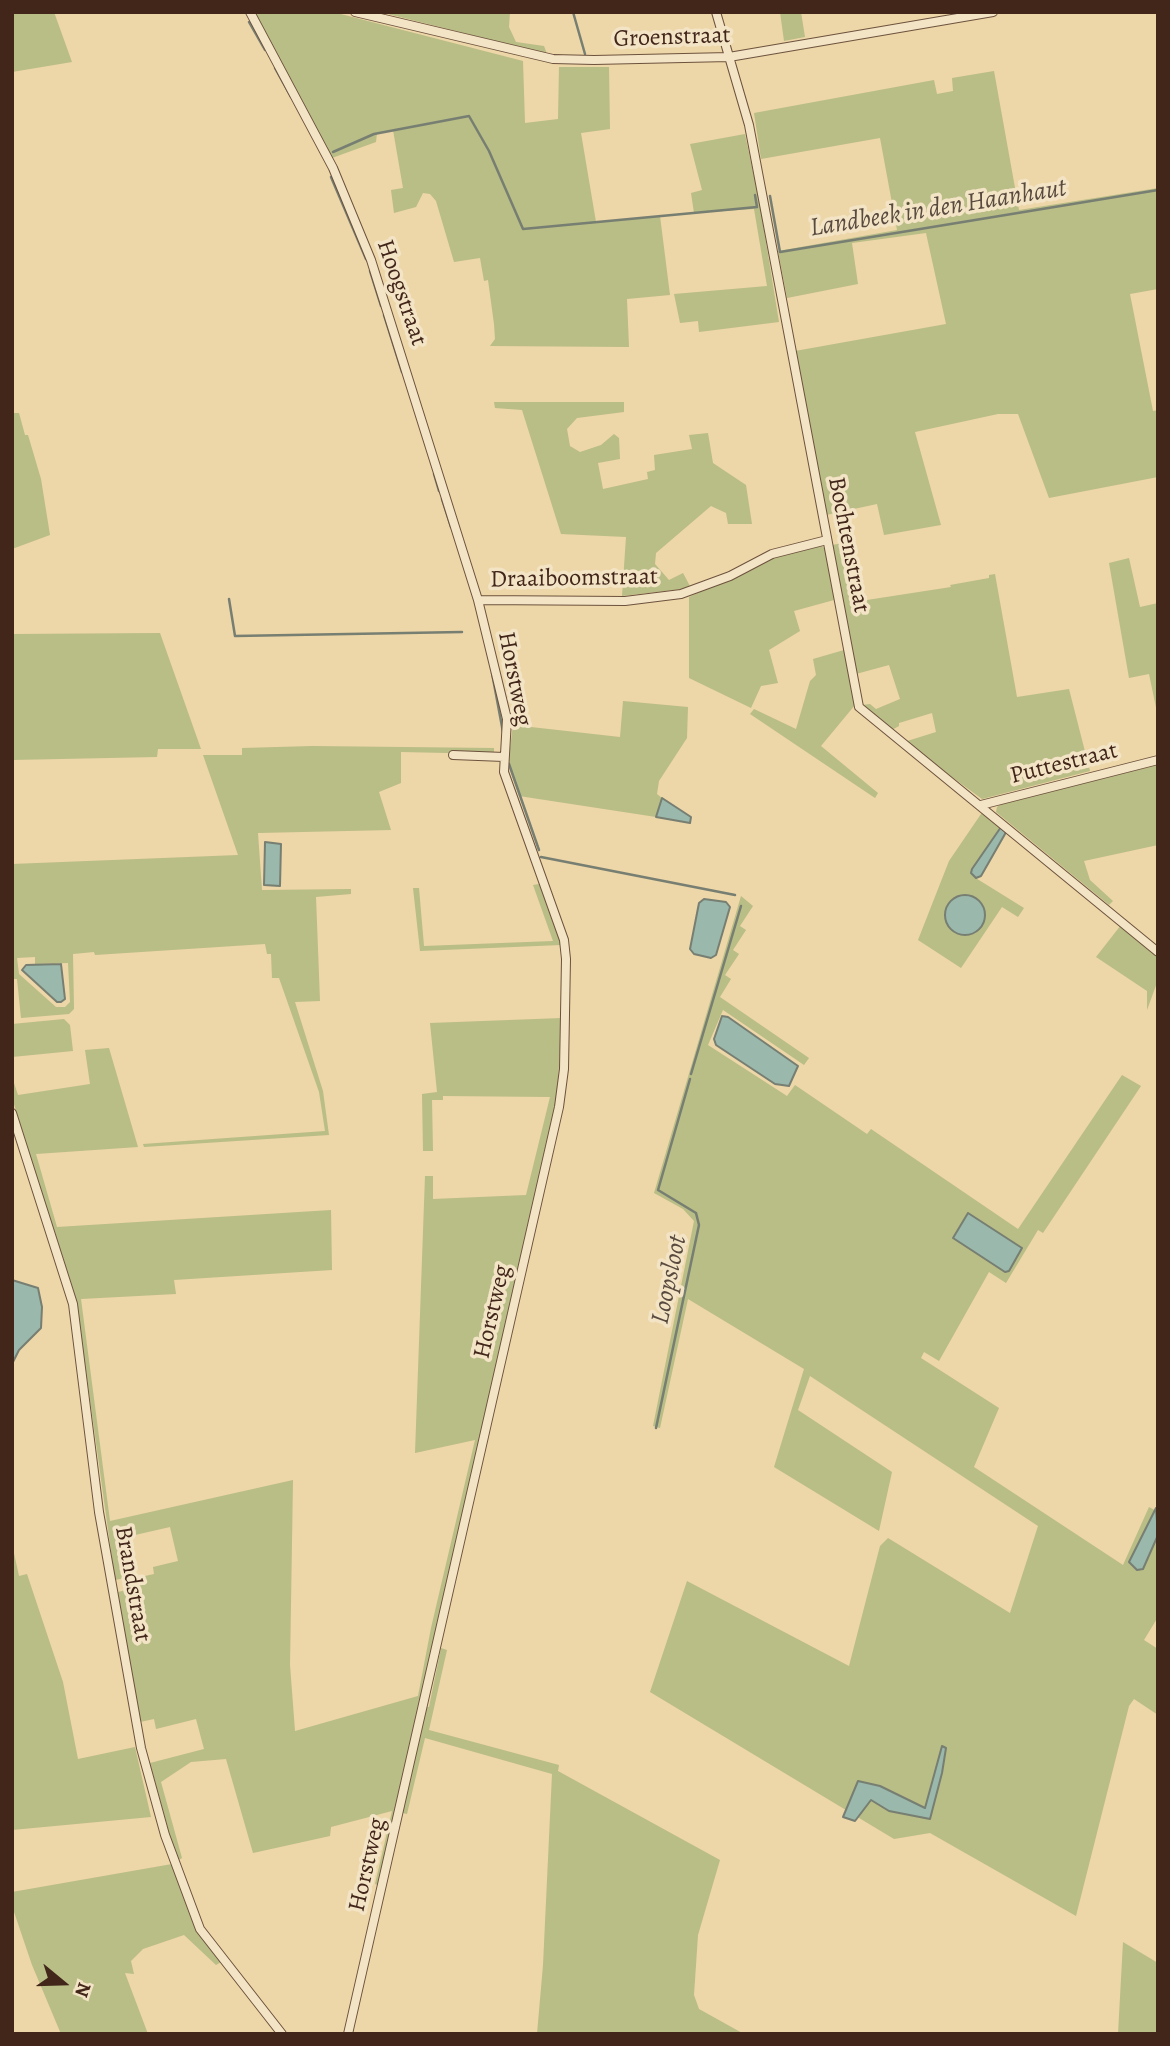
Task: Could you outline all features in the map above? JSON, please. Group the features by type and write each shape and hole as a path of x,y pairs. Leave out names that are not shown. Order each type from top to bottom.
{"street":[{"name":"Hoogstraat","path":"250,12 335,170 371,260 478,600"},
{"name":"Groenstraat","path":"355,12 553,59 729,57 993,12"},
{"name":"Bochtenstraat","path":"716,12 749,125 855,694 861,711 981,805 1158,952"},
{"name":"Draaiboomstraat","path":"478,600 625,601 681,594 730,576 772,554 827,540"},
{"name":"Horstweg","path":"348,2034 545,1171 562,1082 564,940 504,772 507,719 478,600"},
{"path":"453,755 504,757"},
{"name":"Puttestraat","path":"981,805 1158,760"},
{"name":"Brandstraat","path":"12,1112 72,1304 102,1525 141,1748 165,1835 200,1929 282,2034"}],"green space":[{"path":"12,12 54,12 72,62 12,72"},
{"path":"254,12 333,12 523,61 525,123 558,119 559,67 609,67 610,129 581,133 596,222 660,216 670,295 627,299 629,347 490,346 495,339 494,324 488,280 484,281 480,258 454,262 436,201 430,194 423,193 416,207 394,213 391,190 403,188 393,130 377,133 376,142 332,158"},
{"path":"380,12 510,12 509,27 516,42 544,46 547,54"},
{"path":"780,12 801,12 805,37 784,41"},
{"path":"994,71 1019,210 1158,188 1158,289 1130,294 1153,411 1158,410 1158,477 1049,498 1018,414 998,414 915,432 941,525 884,535 877,504 826,515 795,351 946,324 926,233 852,243 858,284 787,298 778,251 897,230 880,138 761,159 754,113 934,80 937,94 953,91 952,78"},
{"path":"745,134 760,205 779,322 699,332 698,321 680,323 674,294 767,286 754,209 694,213 691,193 702,190 690,144"},
{"path":"494,402 624,402 624,412 577,418 567,429 570,446 580,452 601,445 614,434 619,438 620,459 598,463 603,489 648,479 647,472 655,470 654,455 692,449 689,435 708,433 713,463 746,485 752,524 728,524 726,513 711,506 656,553 655,564 669,580 683,573 691,588 622,596 626,537 561,534 522,410 495,408"},
{"path":"12,413 19,413 25,435 28,435 41,479 50,535 12,549"},
{"path":"844,543 854,602 951,587 950,585 989,578 989,575 995,574 1017,697 1069,689 1090,771 982,799 904,742 936,732 932,713 899,723 899,726 890,731 862,705 870,704 876,709 900,699 889,665 856,674 832,545"},
{"path":"822,546 826,550 834,600 794,611 800,631 769,650 778,683 761,686 751,708 689,678 689,597 774,557"},
{"path":"1129,558 1140,607 1158,603 1158,717 1149,674 1129,678 1109,563"},
{"path":"160,633 201,749 158,749 157,757 12,760 12,634"},
{"path":"844,650 855,705 821,746 878,793 875,798 750,714 754,709 796,729 810,681 816,675 813,659"},
{"path":"623,701 688,707 687,738 659,781 657,794 662,798 656,817 519,796 508,764 513,725 620,737"},
{"path":"242,748 494,748 494,754 401,752 401,783 379,792 391,830 258,833 262,890 351,889 351,894 316,897 320,1001 295,1002 323,1091 329,1135 144,1147 143,1144 325,1131 319,1092 279,978 272,978 271,954 267,954 265,944 95,955 94,952 73,954 74,1009 69,1014 21,1018 17,979 12,979 12,864 238,855 203,755 242,755","holes":["35,957 35,964 68,963 70,1002 65,1007 56,1007 19,974 17,958"]},
{"path":"1158,765 1158,845 1084,861 1090,880 1113,901 1109,905 996,812 997,807 1004,802"},
{"path":"981,814 987,814 1008,830 974,877 1024,908 1018,917 1002,907 961,968 918,940 949,861"},
{"path":"539,884 561,945 420,951 413,888 419,888 424,946 553,941 533,885"},
{"path":"741,896 753,906 740,926 746,930 733,950 739,954 725,975 731,979 720,997 809,1058 804,1065 723,1010 708,1045 787,1096 795,1085 867,1134 871,1129 1018,1229 1122,1075 1141,1086 1043,1233 1038,1230 1006,1283 989,1272 939,1361 924,1352 921,1358 999,1408 974,1467 1123,1565 1149,1507 1158,1512 1158,1617 1144,1640 1158,1649 1158,1715 1134,1699 1129,1706 1076,1916 930,1833 894,1839 650,1692 687,1581 849,1666 880,1546 888,1538 1010,1613 1038,1526 810,1376 798,1410 892,1472 879,1531 774,1467 804,1369 688,1299 660,1428 653,1426 694,1221 683,1209 654,1193"},
{"path":"1121,925 1158,955 1158,980 1147,1010 1147,991 1096,957"},
{"path":"562,1018 557,1098 422,1706 429,1707 441,1648 447,1650 429,1730 559,1765 558,1771 720,1860 698,1935 694,1995 699,2009 744,2034 537,2034 552,1774 425,1738 407,1814 398,1812 380,1886 375,1884 392,1811 331,1827 330,1836 253,1853 226,1759 191,1762 161,1782 182,1858 177,1861 150,1763 204,1749 196,1719 156,1729 154,1719 140,1722 118,1592 138,1587 136,1578 154,1574 153,1567 178,1561 170,1527 122,1538 130,1577 115,1580 76,1299 12,1098 12,1077 18,1095 90,1084 85,1050 109,1048 138,1147 36,1154 57,1227 331,1210 332,1270 174,1280 176,1294 81,1299 110,1521 293,1480 290,1665 295,1731 418,1696 475,1440 415,1453 425,1176 433,1176 433,1199 526,1195 550,1097 443,1096 443,1100 432,1100 433,1151 423,1151 422,1094 437,1092 430,1023"},
{"path":"64,1019 70,1025 73,1051 12,1057 12,1024"},
{"path":"12,1544 19,1576 27,1574 63,1682 78,1759 135,1747 151,1817 12,1830"},
{"path":"172,1864 194,1925 221,1962 216,1965 184,1935 143,1949 131,1961 134,1974 125,1973 148,2034 61,2034 32,1965 12,1906 12,1892"},
{"path":"1123,1942 1158,1963 1158,2034 1118,2034"}],"shaded area":[{"path":"662,798 691,817 690,823 656,817"},
{"path":"1001,827 1007,828 1005,834 981,876 976,878 971,873 972,869"},
{"path":"265,842 281,844 280,886 264,885"},
{"path":"965,895 979,901 985,915 979,929 965,935 951,929 945,915 951,901"},
{"path":"704,899 726,902 730,907 716,955 711,958 694,954 690,949 699,903"},
{"path":"61,964 65,999 61,1002 57,1002 22,970 26,965"},
{"path":"722,1016 728,1017 798,1066 789,1086 775,1084 716,1045 714,1039"},
{"path":"968,1213 1022,1248 1009,1271 1005,1272 953,1238"},
{"path":"12,1280 38,1288 42,1307 41,1328 19,1350 12,1364"},
{"path":"1156,1508 1158,1535 1143,1569 1137,1570 1129,1562"},
{"path":"942,1746 946,1748 942,1773 930,1819 889,1811 871,1800 855,1821 843,1817 858,1781 880,1786 925,1808"}],"waterway":[{"name":"Landbeek in den Haanhaut","path":"573,12 585,54"},
{"name":"Loopsloot","path":"249,22 265,50"},
{"name":"Loopsloot","path":"275,68 291,97"},
{"name":"Landbeek in den Haanhaut","path":"333,152 374,134 469,116 489,151 523,229 757,207 755,195"},
{"name":"Loopsloot","path":"331,177 366,259"},
{"name":"Landbeek in den Haanhaut","path":"770,196 780,252 1158,190"},
{"name":"Loopsloot","path":"370,271 381,306"},
{"name":"Loopsloot","path":"384,315 402,372"},
{"name":"Loopsloot","path":"434,474 439,491"},
{"name":"Loopsloot","path":"442,499 451,527"},
{"path":"229,599 235,636 462,632"},
{"name":"Loopsloot","path":"492,673 503,732"},
{"name":"Loopsloot","path":"509,764 539,850"},
{"name":"Loopsloot","path":"541,857 735,895"},
{"name":"Loopsloot","path":"691,1074 741,906"},
{"name":"Loopsloot","path":"656,1428 699,1225 696,1213 658,1190 690,1079"}]}
